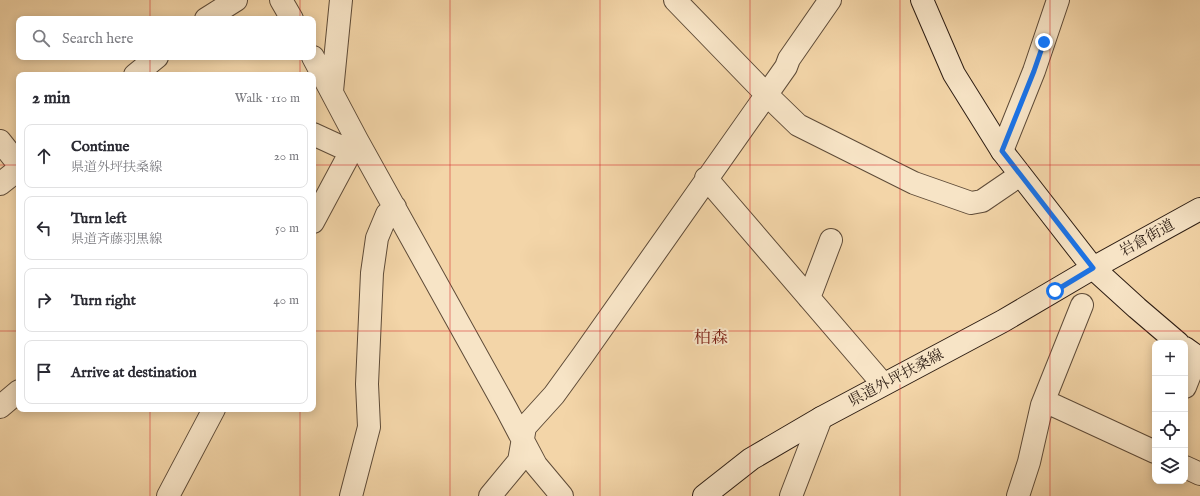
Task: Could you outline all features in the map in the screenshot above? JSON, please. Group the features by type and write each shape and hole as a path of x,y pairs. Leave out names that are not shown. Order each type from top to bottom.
{"street":[{"path":"211,16 236,0"},
{"path":"281,0 290,16"},
{"path":"332,91 341,0"},
{"path":"675,0 798,125 914,183 971,203 982,201 1020,175"},
{"path":"490,496 519,461 525,427 554,395 766,94 830,0"},
{"path":"922,0 954,74 1002,151 1093,268 1174,340"},
{"path":"1002,151 1034,71 1058,0"},
{"path":"139,72 153,60"},
{"path":"315,60 332,91 354,145 395,207 507,410 523,444 536,465 562,496"},
{"path":"316,135 354,145"},
{"path":"0,141 16,161"},
{"path":"316,216 354,145"},
{"path":"0,184 16,171"},
{"path":"706,178 883,384"},
{"path":"351,496 369,427 368,368 372,273 376,238 388,214 395,207"},
{"name":"岩倉街道","path":"1093,268 1200,209"},
{"path":"809,298 831,240"},
{"name":"県道外坪扶桑線","path":"704,496 751,459 883,384 1003,321 1093,268"},
{"path":"1018,496 1029,462 1042,406 1082,305"},
{"path":"1188,376 1194,355"},
{"path":"0,406 16,393"},
{"path":"1042,406 1051,404 1152,451"},
{"path":"168,496 212,412"},
{"path":"792,496 821,418"},
{"path":"1188,468 1200,474"}],"district":[{"name":"柏森","path":"711,338"}],"route":[{"path":"1044,42 1002,151 1093,268 1055,291"}]}
